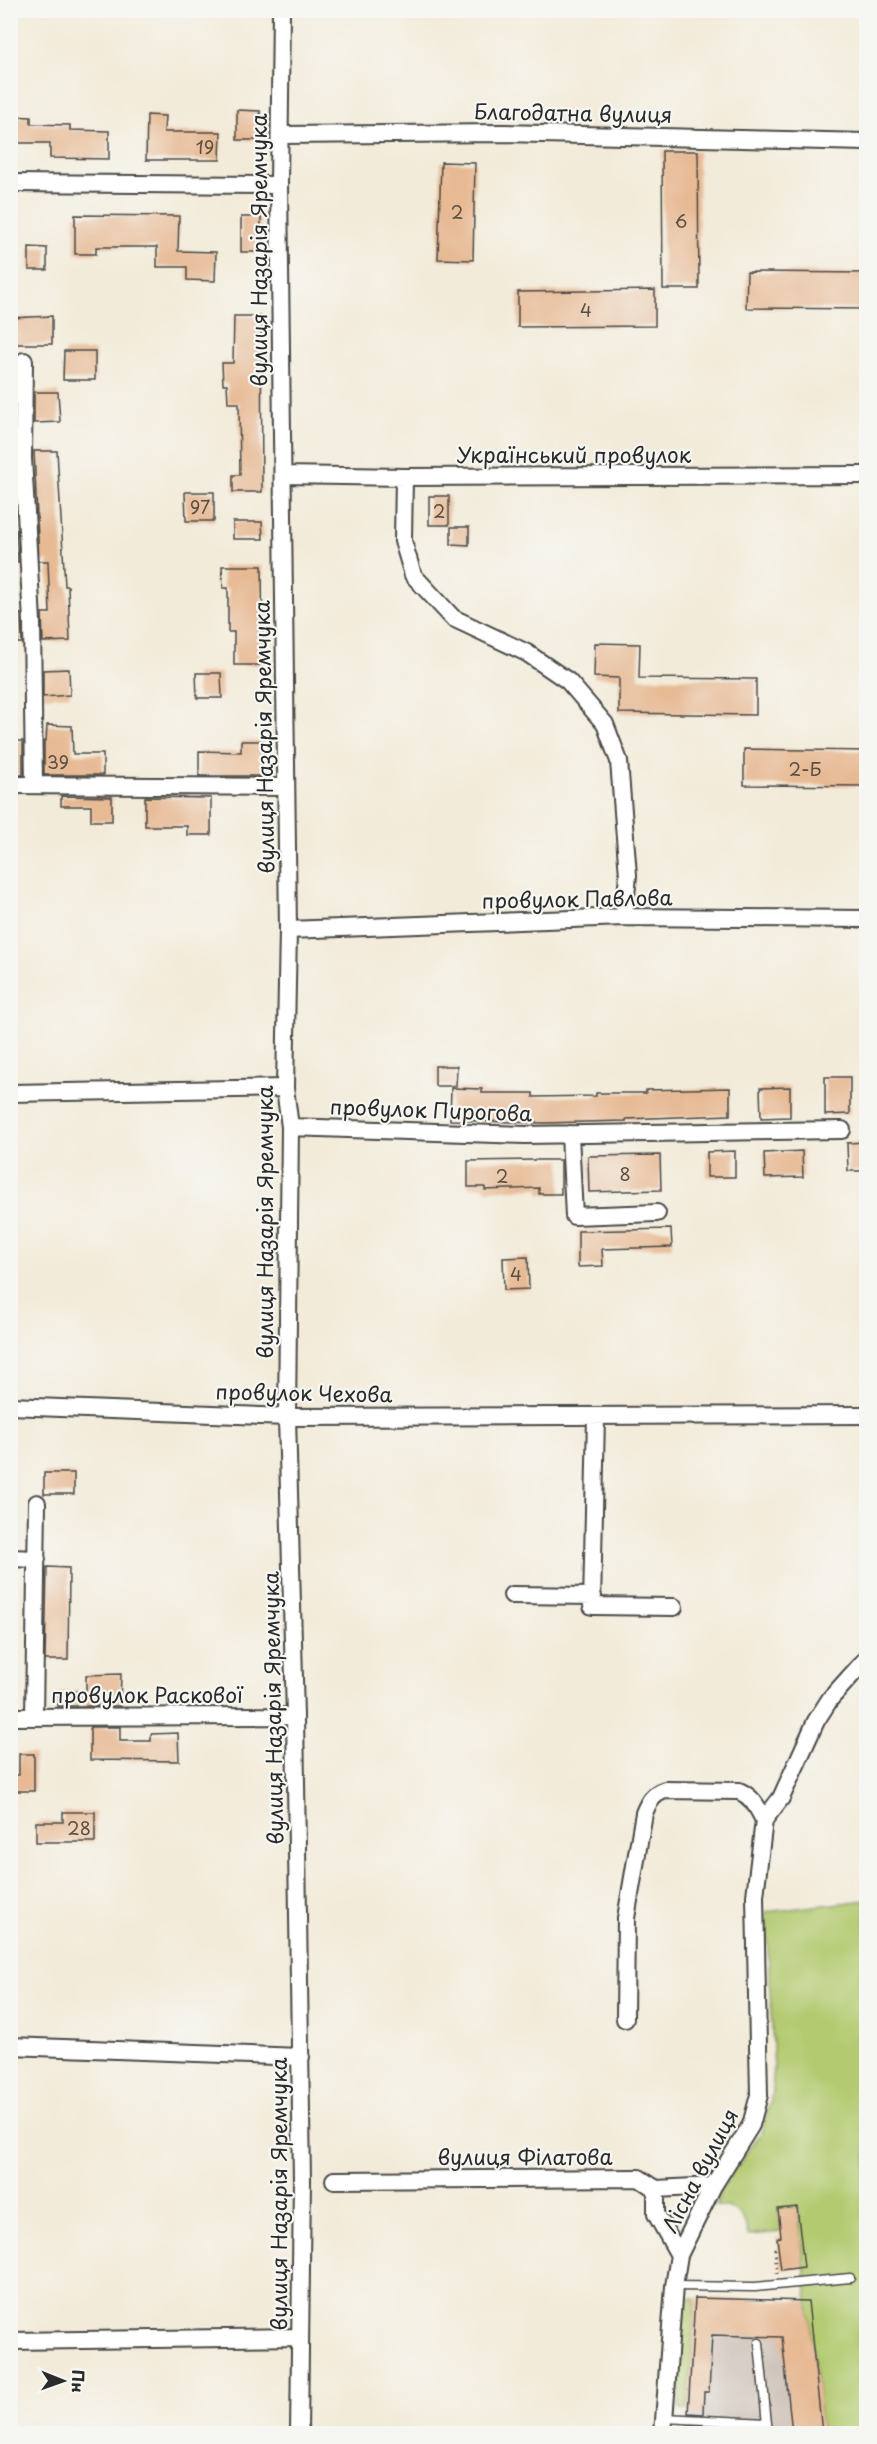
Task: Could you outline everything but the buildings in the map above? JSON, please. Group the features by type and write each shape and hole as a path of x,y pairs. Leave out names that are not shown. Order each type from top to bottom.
{"street":[{"name":"вулиця Назарія Яремчука","path":"281,10 279,185 288,930 285,1088 290,1127 286,1417 296,1716 301,2057 299,2433"},
{"name":"Благодатна вулиця","path":"280,135 502,133 867,142"},
{"path":"10,183 279,185"},
{"path":"24,361 23,458 32,622 34,785"},
{"name":"Український провулок","path":"283,476 867,475"},
{"path":"404,477 403,541 413,575 453,618 527,653 568,681 605,724 619,761 628,875 624,917"},
{"path":"10,785 286,787"},
{"name":"провулок Павлова","path":"288,930 624,917 867,919"},
{"path":"10,1094 285,1088"},
{"name":"провулок Пирогова","path":"290,1127 525,1135 842,1130"},
{"path":"570,1134 574,1216 657,1213"},
{"name":"провулок Чехова","path":"10,1406 286,1417 867,1415"},
{"path":"596,1416 592,1606 675,1607"},
{"name":"провулок Раскової","path":"34,1717 37,1503"},
{"path":"10,1558 37,1559"},
{"path":"512,1595 593,1596"},
{"name":"Лісна вулиця","path":"664,2426 674,2286 679,2255 713,2186 751,2125 759,2095 755,1896 764,1820 781,1798 816,1721 831,1699 867,1659"},
{"name":"провулок Раскової","path":"10,1717 296,1716"},
{"path":"625,2019 626,1918 644,1813 648,1802 655,1793 665,1790 739,1791 748,1795 755,1803 764,1820"},
{"path":"10,2046 301,2057"},
{"name":"вулиця Філатова","path":"334,2180 639,2178 656,2189 713,2186"},
{"path":"656,2189 656,2214 679,2255"},
{"path":"10,2341 300,2337"}],"lane":[{"path":"674,2286 778,2286 850,2278"},
{"path":"759,2343 768,2433"},
{"path":"664,2426 767,2423"}],"path":[{"path":"778,2286 775,2249 779,2249"}],"shaded area":[{"path":"695,2299 808,2301 822,2433 687,2434"}],"green space":[{"path":"866,1900 866,2433 822,2433 798,2207 778,2209 781,2232 748,2235 745,2222 739,2213 723,2206 716,2206 721,2189 761,2133 771,2100 774,2068 766,1912"},
{"path":"687,2298 695,2299 688,2410 681,2409 679,2406 684,2301"}]}
